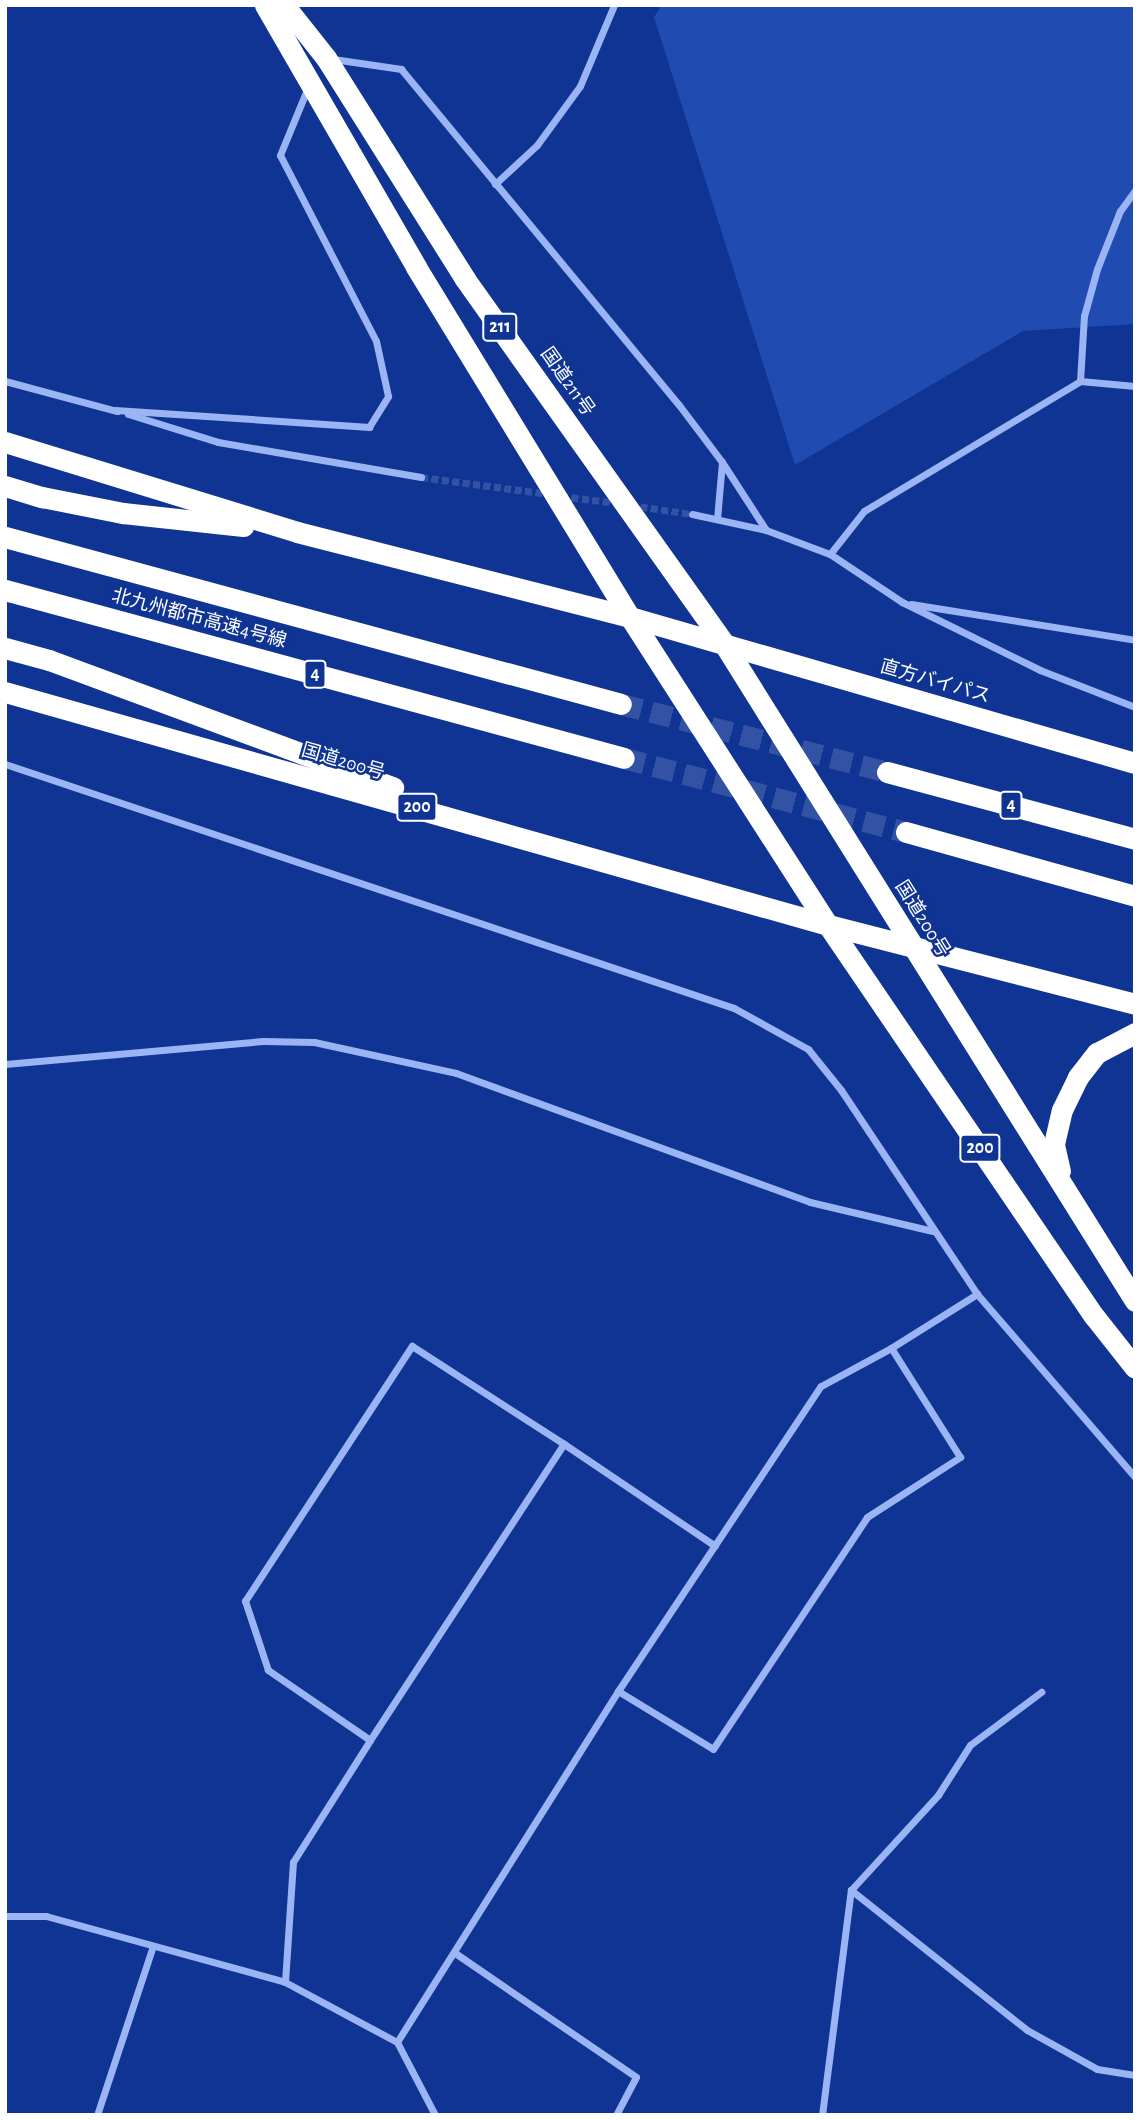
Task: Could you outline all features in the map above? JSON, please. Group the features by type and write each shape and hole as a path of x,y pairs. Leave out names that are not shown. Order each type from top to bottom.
{"highway":[{"name":"211","path":"265,5 423,279 630,617"},
{"name":"国道211号","path":"284,5 326,58 466,279 724,643"},
{"path":"5,443 297,532 724,643"},
{"path":"5,485 42,497 123,513 297,532"},
{"name":"北九州都市高速4号線","path":"5,537 621,704"},
{"name":"北九州都市高速4号線","path":"5,590 625,758"},
{"name":"200","path":"630,617 828,925 1094,1316 1135,1367"},
{"name":"直方バイパス","path":"724,643 1135,763"},
{"name":"国道200号","path":"724,643 1135,1301"},
{"path":"5,648 49,660 550,844"},
{"name":"国道200号","path":"5,692 550,844 828,925"},
{"name":"4","path":"887,772 1135,839"},
{"path":"906,832 1135,896"},
{"name":"200","path":"828,925 1135,1004"},
{"path":"1063,1187 1054,1144 1062,1110 1078,1077 1097,1053 1135,1032"}],"street":[{"path":"495,184 537,145 580,86 614,5"},
{"path":"326,58 401,69 722,462 766,530"},
{"path":"115,410 369,427 388,396 376,341 280,155 310,82"},
{"path":"1080,381 1084,316 1097,268 1120,211 1135,190"},
{"path":"5,381 115,410 218,442 421,477"},
{"path":"830,554 864,511 1080,381 1135,386"},
{"path":"718,519 722,462"},
{"path":"692,513 766,530 830,554 902,602 1040,670 1135,707"},
{"path":"902,602 1135,640"},
{"path":"5,764 734,1008 808,1049 841,1090 977,1294 1135,1477"},
{"path":"5,1064 263,1041 314,1042 456,1073 810,1202 933,1231"},
{"path":"397,2042 618,1691 821,1386 891,1348 977,1294"},
{"path":"370,1740 268,1670 245,1601 412,1346 715,1546"},
{"path":"618,1691 713,1749 867,1517 960,1457 891,1348"},
{"path":"285,1982 293,1862 564,1444"},
{"path":"822,2115 851,1891 938,1795 970,1745 1041,1692"},
{"path":"851,1891 1027,2030 1097,2069 1135,2075"},
{"path":"5,1916 46,1916 285,1982 397,2042 435,2115"},
{"path":"97,2115 153,1946"},
{"path":"455,1953 636,2077 616,2115"}],"shaded area":[{"path":"662,5 1135,5 1135,324 1023,331 795,465 654,17"}],"tunnel":[{"path":"421,477 549,494"},
{"path":"561,496 618,503"},
{"path":"630,505 692,514"},
{"path":"621,704 887,772"},
{"path":"624,758 906,832"}]}
